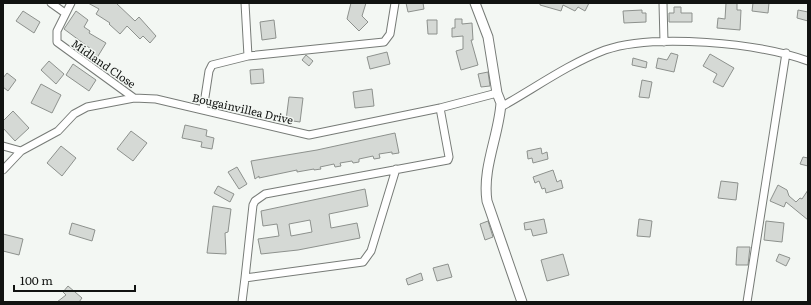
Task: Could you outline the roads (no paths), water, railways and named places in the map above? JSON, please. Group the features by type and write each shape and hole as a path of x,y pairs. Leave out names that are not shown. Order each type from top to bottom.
{"street":[{"path":"50,3 65,13"},
{"name":"Midland Close","path":"71,3 65,13 56,36 60,46 134,98"},
{"path":"245,3 248,56"},
{"path":"203,110 208,70 212,65 248,56 384,42 390,34 395,3"},
{"path":"475,3 488,37 497,93 501,107 487,174 486,194 490,213 522,302"},
{"path":"663,3 664,42"},
{"path":"501,107 558,74 605,50 628,44 664,42 738,45 786,53 808,61"},
{"path":"747,302 786,53"},
{"name":"Bougainvillea Drive","path":"3,170 21,151 58,131 74,114 87,107 134,98 156,99 309,135 440,108 497,93"},
{"path":"242,302 253,205 260,196 448,160 449,158 440,108"},
{"path":"3,146 21,151"},
{"path":"245,278 363,262 371,251 396,169"}]}
